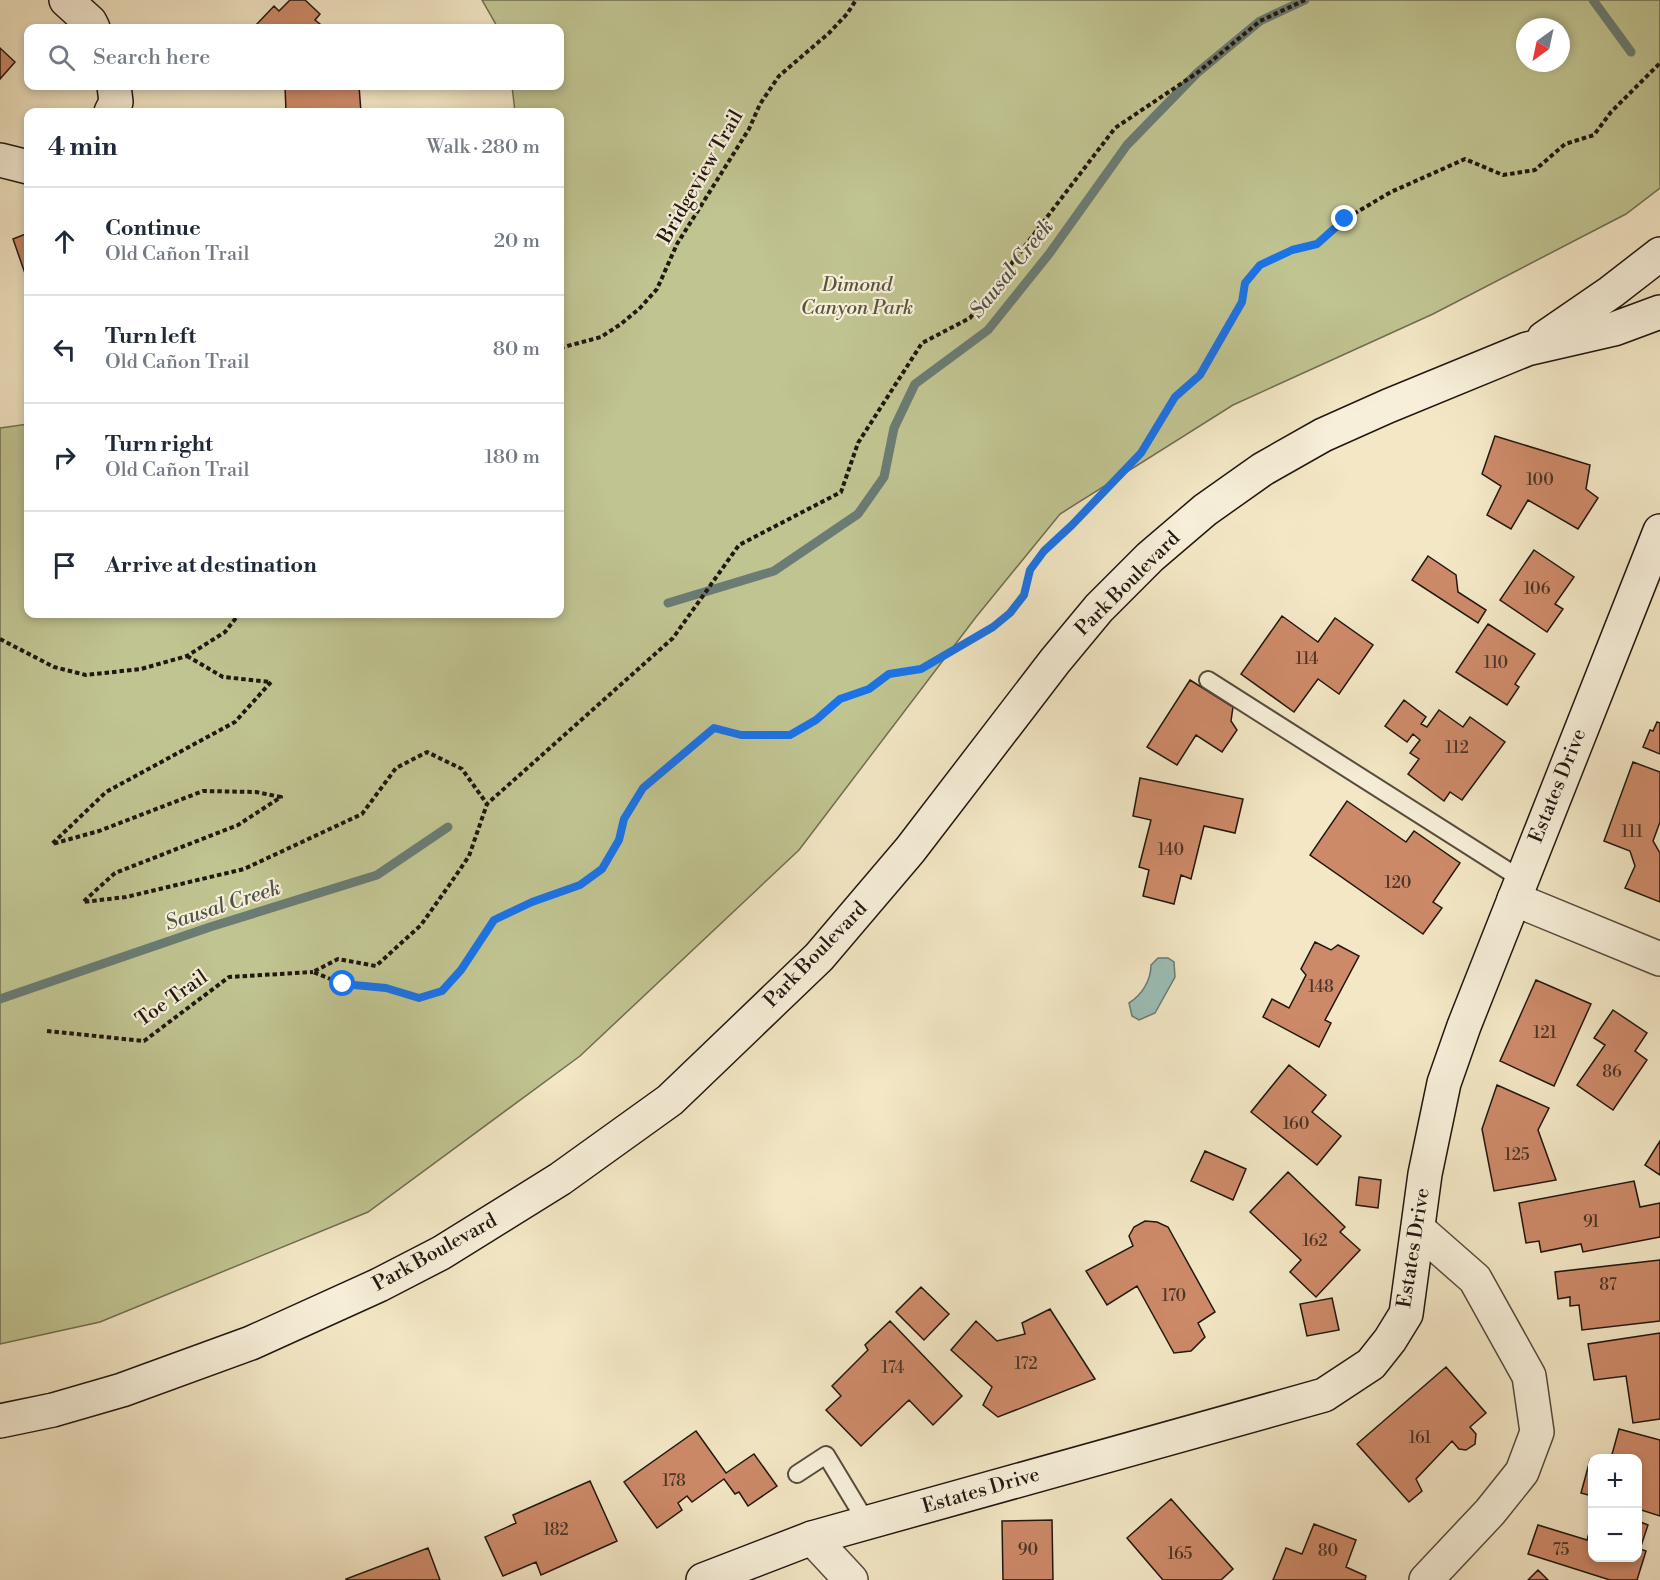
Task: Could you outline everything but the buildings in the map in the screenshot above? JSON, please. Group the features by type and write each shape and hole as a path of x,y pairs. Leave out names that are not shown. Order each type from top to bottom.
{"street":[{"path":"66,0 91,24"},
{"path":"113,108 116,102 114,90"},
{"path":"0,160 24,166"},
{"name":"Park Boulevard","path":"1527,349 1658,260"},
{"name":"Park Boulevard","path":"0,1421 53,1410 122,1390 251,1343 368,1290 441,1253 560,1179 670,1100 819,957 910,850 1055,661 1100,608 1150,557 1205,510 1263,469 1323,435 1388,406 1527,349 1614,329 1660,312"},
{"name":"Estates Drive","path":"703,1580 812,1538 1324,1395 1371,1364 1390,1340 1406,1314 1425,1174 1444,1083 1517,889 1652,573 1660,531"},
{"path":"1517,889 1660,959"},
{"path":"1418,1229 1475,1279 1529,1376 1537,1432 1522,1472 1490,1512 1426,1580"},
{"path":"812,1538 851,1580"}],"lane":[{"path":"1208,680 1517,889"},
{"path":"797,1474 826,1455 867,1523"}],"path":[{"name":"Bridgeview Trail","path":"564,347 601,337 640,308 657,289 677,244 749,129 760,105 779,76 829,33 847,14 856,0"},
{"path":"313,972 338,959 376,966 421,925 469,856 487,804 674,638 739,545 842,492 858,443 922,343 970,318 1115,128 1197,73 1260,21 1305,0"},
{"path":"313,972 343,984 386,988 419,998 442,991 461,970 494,920 532,902 580,885 602,869 619,840 624,819 643,788 714,728 741,735 790,735 816,720 840,699 869,689 889,674 921,669 993,627 1010,613 1024,595 1030,570 1044,551 1141,453 1175,397 1200,375 1242,302 1245,283 1260,265 1292,250 1317,244 1345,219 1391,192 1465,159 1503,175 1535,170 1565,144 1594,135 1611,112 1660,63"},
{"path":"0,639 54,667 86,675 141,669 187,656 225,632 236,618"},
{"path":"187,656 222,678 271,682 235,722 106,792 52,844 99,831 203,791 256,792 281,797 237,825 115,873 83,902 126,897 244,869 362,814 396,768 427,752 462,769 487,804"},
{"name":"Toe Trail","path":"47,1031 144,1041 229,977 313,972"}],"green space":[{"name":"Dimond Canyon Park","path":"482,0 1660,0 1660,188 1626,214 1433,314 1233,405 1060,514 976,617 799,850 580,1056 368,1212 100,1322 0,1344 0,428 24,425 24,618 564,618 564,108 515,108 512,90 564,90 564,24 496,24"}],"water":[{"path":"1158,958 1168,958 1174,962 1175,977 1155,1013 1139,1020 1132,1016 1129,1003 1145,987 1151,965"}],"waterway":[{"name":"Sausal Creek","path":"668,603 774,571 858,514 884,477 894,428 915,384 988,330 1049,254 1127,145 1197,73 1260,21 1305,0"},
{"path":"1593,0 1631,52"},
{"name":"Sausal Creek","path":"0,999 210,927 377,875 448,827"}],"route":[{"path":"343,984 386,988 419,998 442,991 461,970 494,920 532,902 580,885 602,869 619,840 624,819 643,788 714,728 741,735 790,735 816,720 840,699 869,689 889,674 921,669 993,627 1010,613 1024,595 1030,570 1044,551 1141,453 1175,397 1200,375 1242,302 1245,283 1260,265 1292,250 1317,244 1345,219"}]}
